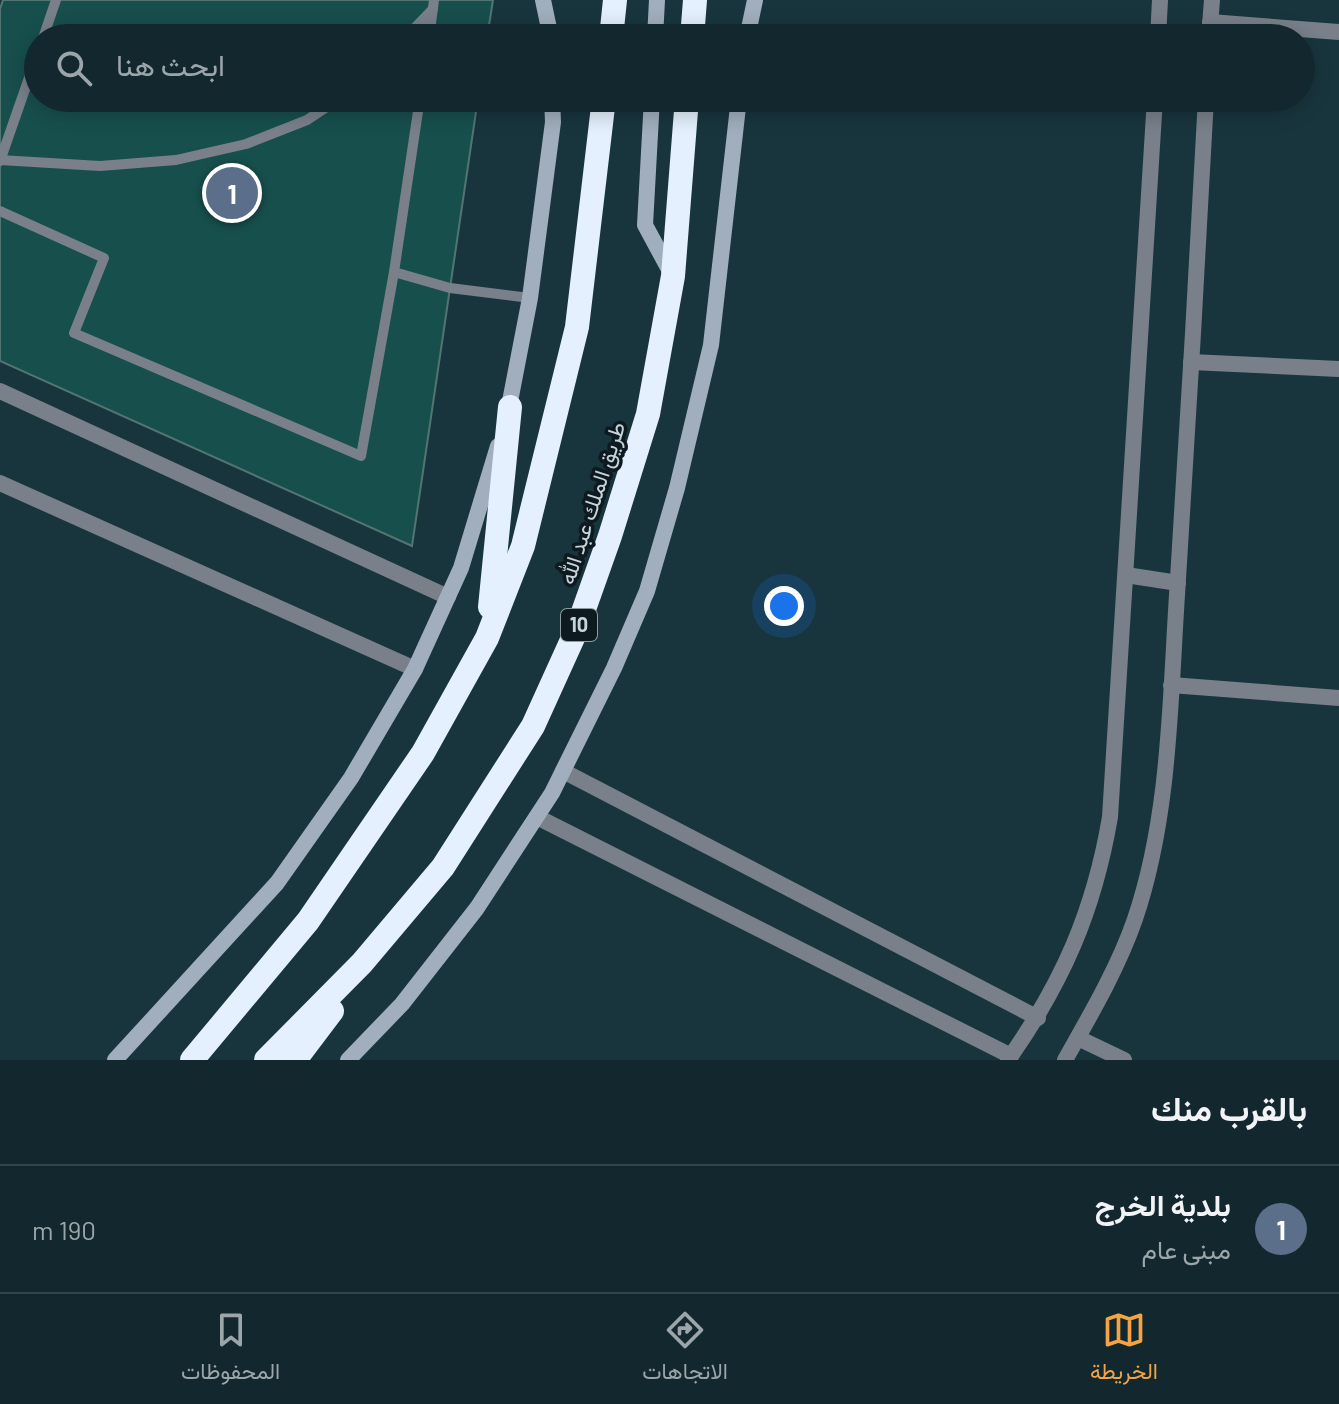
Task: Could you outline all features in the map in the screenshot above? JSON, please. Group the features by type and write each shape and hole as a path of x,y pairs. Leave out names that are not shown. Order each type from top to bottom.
{"highway":[{"path":"612,24 615,0"},
{"path":"693,24 695,0"},
{"path":"192,1060 308,921 423,753 487,638 523,546 577,327 602,112"},
{"name":"طريق الملك عبد الله","path":"266,1060 362,963 443,867 533,726 577,629 648,414 673,276 686,112"},
{"path":"487,638 510,407"},
{"path":"295,1060 443,867"}],"main road":[{"path":"543,0 548,24"},
{"path":"656,24 657,0"},
{"path":"750,24 755,0"},
{"path":"115,1060 277,883 351,778 415,669 461,568 510,407 530,298 553,112"},
{"path":"651,112 645,225 673,276"},
{"path":"348,1060 402,1004 477,908 537,817 614,668 647,591 677,488 711,345 737,112"}],"street":[{"path":"1159,24 1160,0"},
{"path":"1210,24 1212,0"},
{"path":"1315,32 1339,32"},
{"path":"537,817 1010,1058 1038,1018 1064,972 1093,896 1110,817 1154,112"},
{"path":"1065,1060 1103,994 1135,918 1150,863 1161,803 1178,583 1205,112"},
{"path":"1191,362 1339,369"},
{"path":"0,391 448,597"},
{"path":"0,483 415,669"},
{"path":"1126,575 1178,583"},
{"path":"1171,685 1339,698"},
{"path":"563,771 1038,1018"},
{"path":"1078,1038 1124,1060"}],"lane":[{"path":"48,24 56,0"},
{"path":"417,24 434,4"},
{"path":"431,24 434,4"},
{"path":"24,92 0,161 100,166 176,160 246,144 307,120 319,112"},
{"path":"0,211 104,258 74,333 361,456 394,272 418,112"},
{"path":"394,272 450,288 530,298"}],"building":[{"path":"3,0 493,0 489,24 24,24 24,112 476,112 412,546 0,361 0,9"}],"place":[{"name":"بلدية الخرج","path":"232,193"}]}
